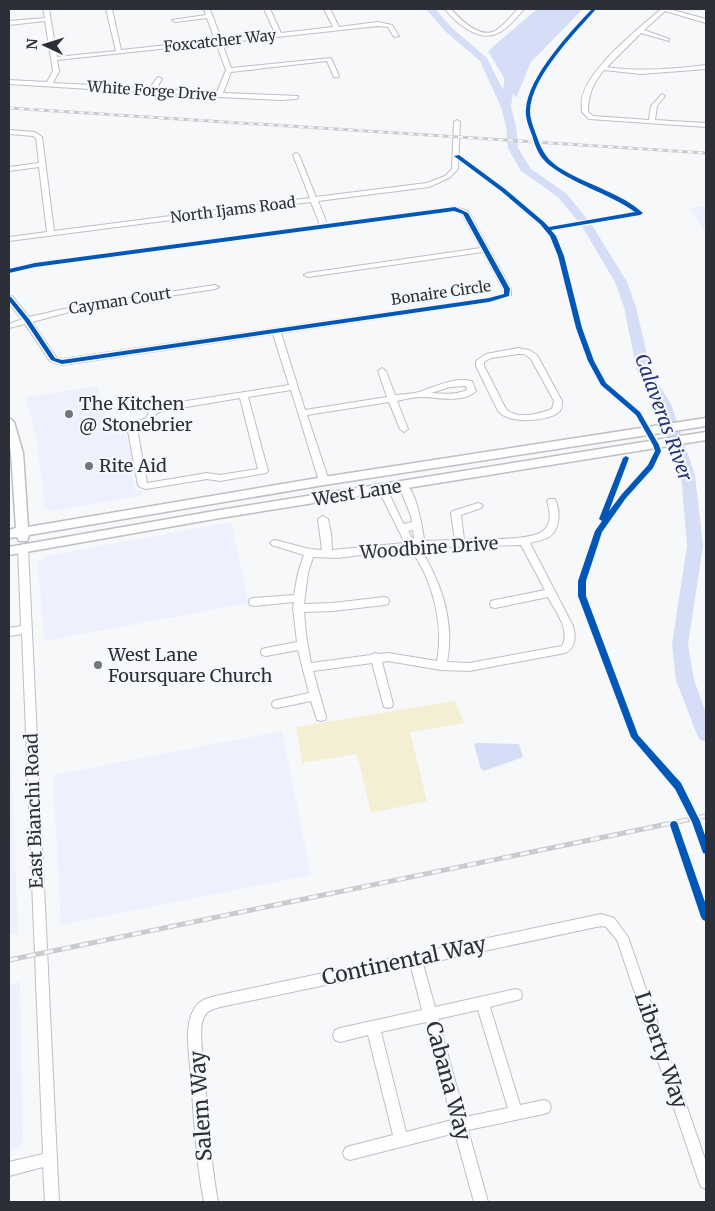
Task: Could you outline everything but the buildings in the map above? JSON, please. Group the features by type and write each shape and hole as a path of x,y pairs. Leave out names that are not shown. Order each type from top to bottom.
{"main road":[{"name":"East Bianchi Road","path":"9,422 17,453 23,548"},
{"name":"West Lane","path":"9,534 324,481 706,422"},
{"name":"West Lane","path":"9,551 220,514 404,486 706,436"}],"street":[{"path":"46,9 56,71 49,84"},
{"path":"109,9 119,52"},
{"path":"207,9 229,70 219,95"},
{"path":"267,9 279,35"},
{"path":"327,9 337,28"},
{"path":"448,9 458,19 473,29 488,34 496,33 520,9"},
{"path":"706,21 664,9 602,68 584,98 583,108 588,117 706,125"},
{"path":"175,20 209,16"},
{"path":"9,23 48,19"},
{"name":"Foxcatcher Way","path":"54,59 385,24 390,26 396,36"},
{"path":"641,31 667,40"},
{"path":"229,70 329,59 336,76"},
{"path":"602,68 652,74 706,67"},
{"path":"152,91 159,79"},
{"name":"White Forge Drive","path":"9,82 219,95 296,97"},
{"path":"652,122 654,106 662,96"},
{"name":"North Ijams Road","path":"9,239 428,185 443,180 454,171 457,164 457,122"},
{"path":"9,132 38,134 51,233"},
{"path":"296,155 324,226"},
{"path":"9,170 42,165"},
{"name":"Bonaire Circle","path":"9,271 35,265 455,209 465,213 507,290 507,295 500,298 62,362 53,360 27,320 9,298"},
{"path":"308,275 485,250"},
{"name":"Cayman Court","path":"27,320 77,308 215,287"},
{"path":"9,326 27,320"},
{"path":"276,331 324,481"},
{"path":"526,352 534,357 558,400 558,409 551,412 513,418 504,414 492,390 480,364 484,358 526,352"},
{"path":"382,371 404,428"},
{"path":"302,413 421,394 445,397 464,394 485,377"},
{"path":"243,395 263,471 220,478 207,476 143,485 132,431 133,427 148,420 158,408 294,386"},
{"path":"471,387 492,390"},
{"path":"404,486 416,516 419,540 414,545"},
{"path":"384,489 388,502 407,541 414,545 423,562 443,612 445,630 444,654 441,666"},
{"name":"Woodbine Drive","path":"276,543 310,553 349,553 414,545 524,541 545,535 550,531 555,512 552,501"},
{"path":"460,544 456,513 478,506"},
{"path":"323,519 326,533 326,553"},
{"path":"402,528 417,524"},
{"path":"308,668 375,657 404,658 441,666 469,667 557,652 564,649 569,644 571,635 568,626 524,541"},
{"name":"East Bianchi Road","path":"23,548 52,1202"},
{"path":"310,553 305,566 298,603 302,645 321,717"},
{"path":"495,604 551,593"},
{"path":"254,602 298,603 333,607 384,601"},
{"path":"9,632 26,629"},
{"path":"266,652 302,645"},
{"path":"375,657 388,704"},
{"path":"277,704 315,696"},
{"name":"Continental Way","path":"200,1010 208,1004 220,1001 590,921 601,920 610,922"},
{"name":"Liberty Way","path":"610,922 622,937 706,1182"},
{"name":"Cabana Way","path":"415,959 481,1202"},
{"path":"340,1036 516,995"},
{"path":"482,1003 516,1113"},
{"name":"Salem Way","path":"200,1010 196,1020 202,1146 211,1202"},
{"path":"373,1028 401,1140"},
{"path":"350,1153 460,1125 544,1107"},
{"path":"9,1169 49,1159"}],"shaded area":[{"path":"706,206 706,232 688,208"},
{"path":"97,386 109,427 117,426 120,435 126,434 128,446 133,446 137,466 131,467 133,480 135,491 141,490 142,496 53,511 45,507 37,439 25,397"},
{"path":"231,522 249,603 44,641 38,563 46,556"},
{"path":"455,701 464,723 410,732 427,801 371,813 357,754 302,763 296,727"},
{"path":"9,709 18,934 9,935"},
{"path":"282,731 311,875 61,925 53,775"},
{"path":"20,982 23,1139 19,1148 9,1153 9,984"}],"water":[{"path":"537,9 583,9 531,62 516,98 488,51"},
{"path":"474,744 519,744 523,757 484,771 481,769"}],"waterway":[{"name":"Calaveras River","path":"430,9 448,29 484,60 506,107"},
{"name":"Calaveras River","path":"506,107 511,71"},
{"name":"Calaveras River","path":"506,107 511,126 513,148 527,171 562,195 588,227 621,282 630,307 644,372 664,404 688,475 695,546 680,644 685,680 706,735"}],"railway":[{"path":"9,108 706,153"},
{"path":"9,960 706,816"}],"cycle path":[{"path":"594,9 575,29 544,70 530,97 529,119 538,147 548,161 573,178 619,199 640,213"},
{"path":"457,156 503,190 542,223 553,236 561,256 579,328 591,361 603,384 638,414 656,445 658,451 651,466 624,496 599,531 582,581 582,596 635,737 678,786 696,821 706,850"},
{"path":"9,271 35,265 455,209 465,213 507,289 507,295 489,300 62,362 53,359 27,320 9,298"},
{"path":"548,229 640,213"},
{"path":"603,519 626,458"},
{"path":"674,825 706,917"}],"place":[{"name":"The Kitchen @ Stonebrier","path":"69,414"},
{"name":"Rite Aid","path":"89,466"},
{"name":"West Lane Foursquare Church","path":"98,665"}]}
